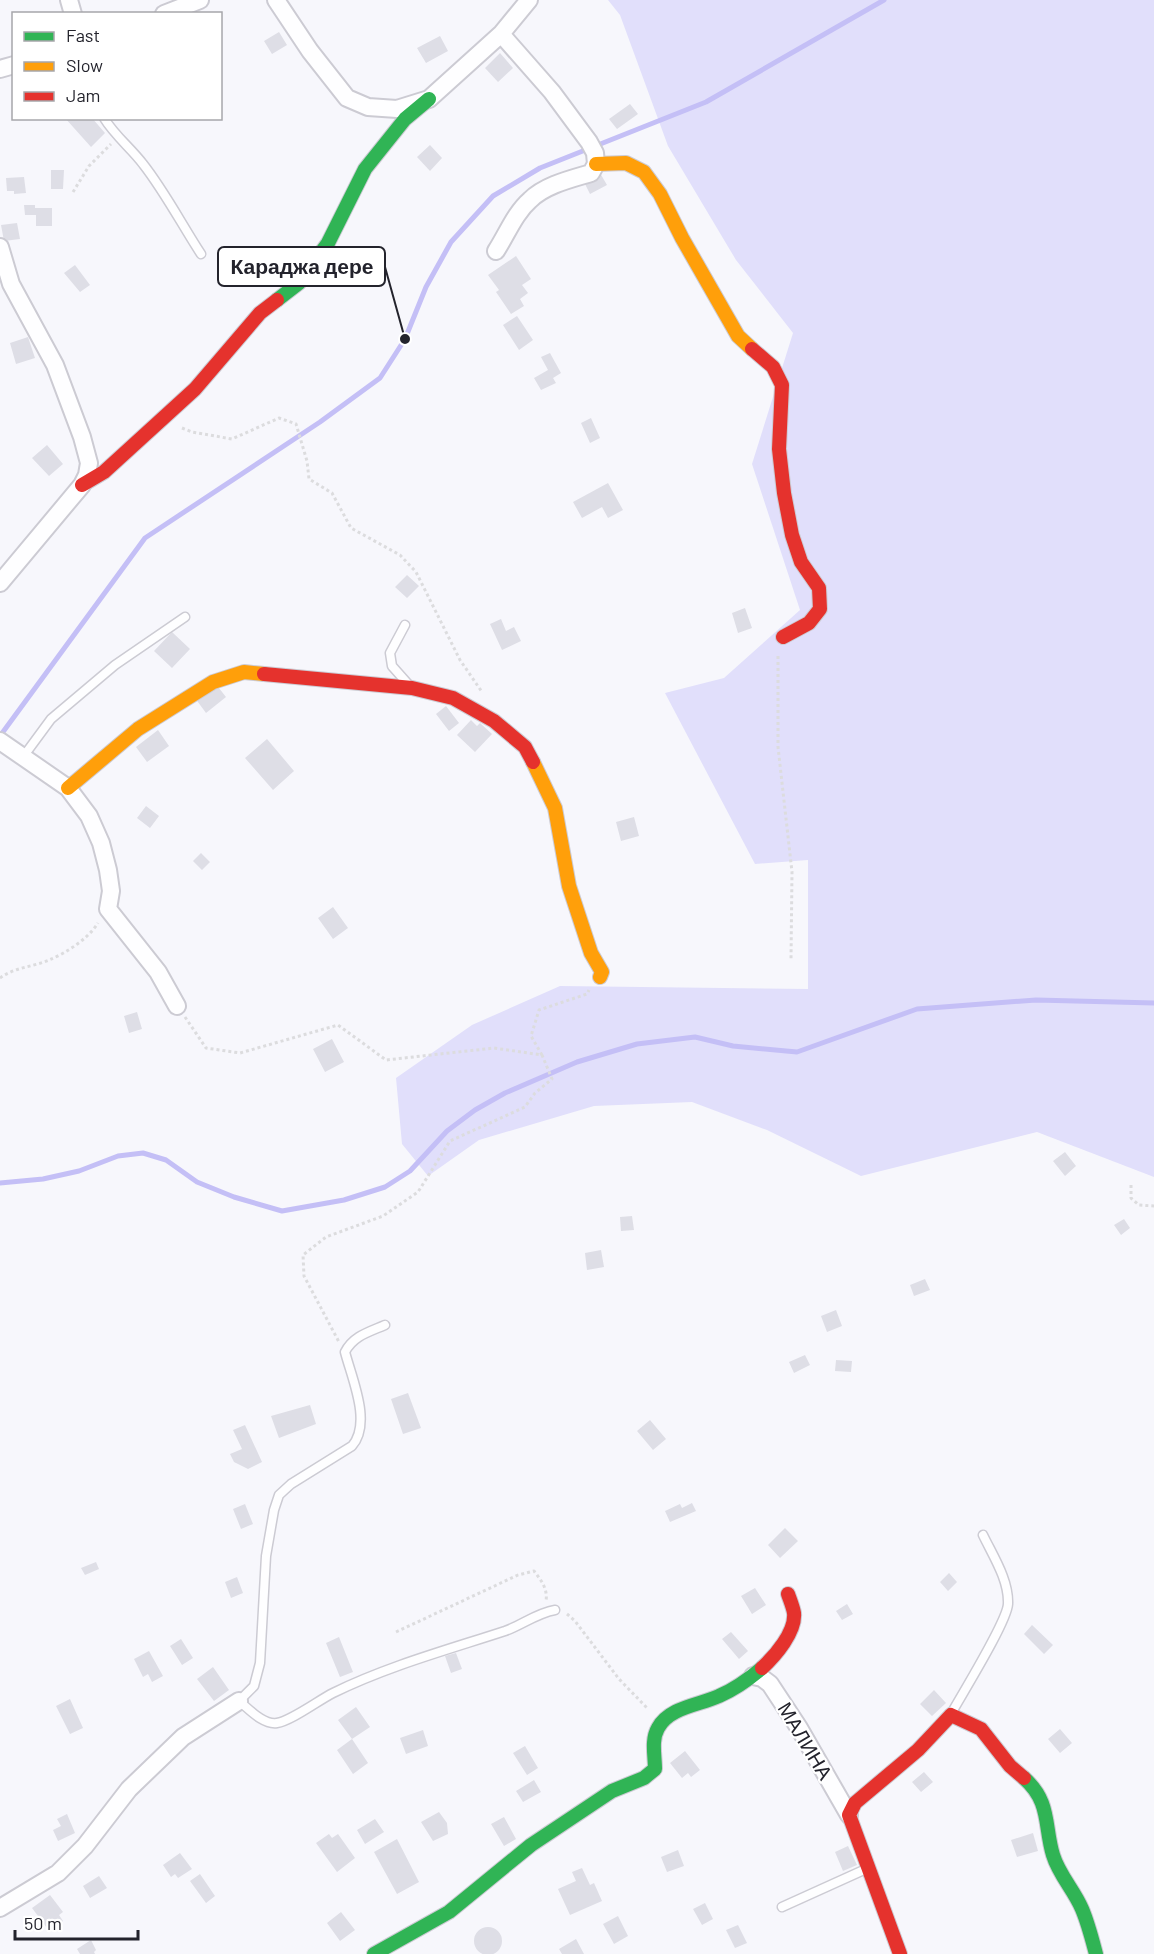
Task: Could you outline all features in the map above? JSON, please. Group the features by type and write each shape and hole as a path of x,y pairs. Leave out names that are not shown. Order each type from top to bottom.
{"street":[{"path":"169,12 200,0"},
{"path":"276,0 310,51 347,98 368,107 397,109 429,99"},
{"path":"82,485 104,472 162,420 195,389 260,313 299,283 328,243 365,169 405,118 501,34 529,0"},
{"path":"501,34 552,92 593,153 644,171 660,194 682,238 738,336 773,367 782,385 779,449 784,493 792,535 801,562 819,588 820,609 809,623 783,637"},
{"path":"496,251 521,209 532,197 560,183 591,173 593,153"},
{"path":"0,247 11,284 55,365 82,436 89,463 82,485 0,583"},
{"path":"68,788 138,729 213,682 244,672 412,688 453,698 494,721 525,747 555,808 569,886 591,953 602,972 600,977"},
{"path":"2,742 68,788 89,816 101,843 111,891 108,909 158,972 177,1006"},
{"path":"374,1954 448,1912 531,1845 612,1791 644,1778 655,1768 654,1740 660,1722 718,1696 753,1676 776,1653 787,1638 794,1616 788,1594"},
{"name":"МАЛИНА","path":"753,1676 762,1678 770,1684 799,1728 849,1815"},
{"path":"0,1908 58,1873 85,1846 129,1789 183,1737 238,1701"},
{"path":"900,1954 849,1815 855,1803 918,1750 951,1714 981,1729 1010,1766 1034,1788 1047,1815 1053,1855 1066,1884 1082,1908 1096,1954"}],"lane":[{"path":"105,120 113,133 145,166 201,254"},
{"path":"23,757 51,719 116,665 185,617"},
{"path":"405,625 390,653 392,666 412,688"},
{"path":"385,1325 363,1334 350,1343 345,1352 360,1410 361,1427 357,1440 291,1484 279,1495 266,1556 260,1663 254,1686 238,1701 266,1722 278,1723 332,1693 385,1670 508,1630 537,1618 544,1612 555,1610"},
{"path":"951,1714 1000,1626 1008,1605 1006,1582 983,1535"},
{"path":"782,1907 868,1868"}],"path":[{"path":"74,192 89,166 111,144 113,133"},
{"path":"162,420 192,432 232,439 279,418 296,424 307,461 309,479 332,493 351,528 400,555 416,572 460,660 487,698"},
{"path":"783,637 778,654 778,747 792,872 791,959"},
{"path":"0,978 7,973 48,960 74,946 94,930 108,909"},
{"path":"345,1352 303,1276 303,1255 326,1237 383,1216 418,1192 450,1141 525,1107 535,1093 552,1079 542,1054 531,1036 539,1010 587,994 600,977"},
{"path":"177,1006 206,1047 240,1053 338,1025 386,1060 494,1048 542,1054"},
{"path":"1131,1185 1131,1198 1139,1205 1154,1206"},
{"path":"396,1632 518,1575 534,1571 547,1593 544,1612"},
{"path":"555,1610 562,1610 575,1621 620,1679 660,1722"}],"shaded area":[{"path":"608,0 1154,0 1154,1177 1037,1132 861,1176 767,1130 692,1102 594,1106 479,1140 428,1176 402,1144 396,1078 472,1025 560,986 808,989 808,860 755,864 665,693 724,678 800,610 752,464 793,333 736,260 668,146 620,15"}],"building":[{"path":"279,32 287,45 272,54 264,41"},
{"path":"440,36 448,51 426,63 417,48"},
{"path":"500,53 513,68 498,82 485,68"},
{"path":"630,104 638,114 617,129 609,119"},
{"path":"67,120 94,120 105,133 91,147"},
{"path":"430,145 442,158 430,171 417,157"},
{"path":"51,170 64,170 63,189 51,189"},
{"path":"600,173 607,185 590,194 584,182"},
{"path":"24,177 26,193 14,194 14,191 7,191 6,178"},
{"path":"24,205 35,205 35,208 52,208 52,226 36,226 36,215 25,215"},
{"path":"17,223 20,239 4,241 1,225"},
{"path":"516,256 531,279 522,285 528,293 520,299 524,306 511,314 496,292 499,290 488,275"},
{"path":"75,265 90,285 80,292 64,273"},
{"path":"517,316 533,340 519,350 503,325"},
{"path":"28,337 35,358 16,364 10,343"},
{"path":"550,353 561,373 553,378 556,383 541,390 534,378 548,370 541,357"},
{"path":"591,418 600,438 590,443 581,423"},
{"path":"47,445 63,464 49,476 32,458"},
{"path":"608,483 623,510 608,518 602,507 582,518 573,502"},
{"path":"407,575 419,586 407,598 395,587"},
{"path":"745,608 752,628 738,633 732,613"},
{"path":"501,619 506,631 514,627 521,641 502,650 490,624"},
{"path":"172,632 190,649 172,668 154,651"},
{"path":"215,683 226,697 206,713 195,698"},
{"path":"446,706 459,723 449,731 436,714"},
{"path":"471,720 477,726 480,723 492,734 475,752 457,735"},
{"path":"158,730 169,746 147,762 136,747"},
{"path":"267,739 294,771 273,790 245,758"},
{"path":"146,806 159,816 150,828 137,818"},
{"path":"634,817 639,836 621,841 616,822"},
{"path":"201,853 210,862 202,870 193,861"},
{"path":"333,907 348,928 333,939 318,918"},
{"path":"137,1012 142,1029 129,1033 124,1016"},
{"path":"332,1039 344,1062 325,1072 313,1049"},
{"path":"1065,1152 1076,1166 1065,1176 1053,1161"},
{"path":"632,1216 634,1230 621,1231 620,1217"},
{"path":"1124,1219 1130,1228 1121,1235 1114,1225"},
{"path":"601,1250 604,1267 587,1270 585,1253"},
{"path":"925,1279 930,1290 914,1296 910,1285"},
{"path":"836,1310 842,1326 827,1332 821,1316"},
{"path":"805,1355 810,1365 794,1373 789,1362"},
{"path":"836,1360 852,1361 851,1372 835,1371"},
{"path":"408,1393 421,1428 403,1434 391,1399"},
{"path":"310,1405 316,1424 279,1438 271,1416"},
{"path":"650,1420 666,1439 653,1450 637,1431"},
{"path":"245,1425 262,1462 248,1469 234,1462 230,1454 242,1449 233,1430"},
{"path":"692,1503 696,1511 670,1522 665,1511 680,1504 682,1508"},
{"path":"245,1504 253,1524 241,1529 233,1509"},
{"path":"785,1528 798,1541 780,1558 768,1545"},
{"path":"96,1562 99,1569 85,1575 81,1568"},
{"path":"949,1573 957,1582 948,1591 940,1582"},
{"path":"237,1577 243,1593 231,1598 225,1582"},
{"path":"755,1588 766,1605 752,1614 741,1596"},
{"path":"847,1604 853,1614 842,1620 836,1611"},
{"path":"1032,1625 1053,1645 1044,1654 1024,1634"},
{"path":"731,1632 748,1651 739,1659 722,1639"},
{"path":"339,1637 353,1672 340,1677 326,1643"},
{"path":"181,1639 193,1658 182,1665 170,1646"},
{"path":"149,1651 163,1676 152,1682 148,1674 143,1677 134,1659"},
{"path":"456,1653 462,1669 451,1673 445,1656"},
{"path":"213,1667 229,1690 214,1701 197,1679"},
{"path":"934,1690 946,1703 932,1716 920,1704"},
{"path":"70,1699 83,1728 70,1734 56,1706"},
{"path":"356,1707 370,1727 352,1739 338,1720"},
{"path":"1060,1729 1072,1743 1060,1753 1048,1739"},
{"path":"423,1730 428,1746 406,1754 400,1738"},
{"path":"352,1739 368,1763 353,1774 337,1750"},
{"path":"525,1746 538,1768 527,1775 513,1753"},
{"path":"685,1751 700,1770 691,1777 688,1773 682,1778 670,1763"},
{"path":"924,1772 933,1782 921,1792 912,1782"},
{"path":"534,1780 541,1792 523,1802 516,1791"},
{"path":"439,1812 447,1823 448,1834 433,1841 421,1822"},
{"path":"67,1814 75,1833 58,1841 53,1830 61,1826 57,1819"},
{"path":"504,1817 516,1839 504,1846 491,1824"},
{"path":"375,1819 384,1832 365,1844 357,1830"},
{"path":"1033,1833 1038,1851 1017,1857 1011,1840"},
{"path":"329,1834 332,1838 338,1834 355,1858 337,1872 316,1843"},
{"path":"397,1839 419,1882 397,1894 374,1852"},
{"path":"848,1846 857,1865 843,1871 835,1852"},
{"path":"678,1850 684,1866 667,1872 661,1857"},
{"path":"180,1853 192,1869 178,1878 175,1874 171,1877 163,1865"},
{"path":"582,1868 590,1885 594,1883 602,1901 570,1915 558,1889 576,1881 572,1872"},
{"path":"200,1874 215,1896 206,1903 190,1881"},
{"path":"99,1876 107,1888 90,1898 83,1886"},
{"path":"50,1895 63,1912 59,1915 63,1921 50,1932 32,1908"},
{"path":"705,1903 713,1919 702,1925 693,1909"},
{"path":"341,1912 355,1930 340,1941 327,1923"},
{"path":"618,1916 628,1936 614,1944 603,1924"},
{"path":"738,1925 747,1943 735,1948 726,1930"},
{"path":"488,1927 498,1931 502,1941 498,1951 488,1955 478,1951 474,1941 478,1931"},
{"path":"576,1939 584,1954 562,1954 559,1949"},
{"path":"91,1940 96,1950 95,1954 80,1954 77,1949"}],"waterway":[{"path":"0,736 145,538 320,422 380,378 405,339 426,287 451,242 493,196 540,168 706,102 884,0"},
{"path":"0,1183 43,1179 79,1171 118,1156 143,1153 166,1160 197,1182 234,1197 282,1211 344,1200 385,1187 410,1171 447,1131 475,1110 505,1093 577,1062 637,1044 695,1037 733,1046 797,1052 917,1009 1036,1000 1154,1003"}],"traffic: fast":[{"path":"277,300 299,283 328,243 365,169 405,119 429,99"},
{"path":"374,1954 449,1912 531,1845 612,1791 644,1778 655,1769 655,1738 663,1721 677,1711 731,1690 762,1668"},
{"path":"1024,1778 1033,1787 1043,1805 1053,1855 1082,1909 1096,1954"}],"traffic: slow":[{"path":"596,164 626,163 644,172 660,194 682,238 738,336 752,349"},
{"path":"68,788 138,729 213,682 244,672 264,674"},
{"path":"533,762 555,808 569,886 591,953 602,972 600,977"}],"traffic: jam":[{"path":"82,485 104,472 195,389 260,313 277,300"},
{"path":"752,349 773,367 782,385 779,449 784,493 792,535 801,562 819,588 820,609 809,623 783,637"},
{"path":"264,674 412,688 453,698 494,721 525,747 533,762"},
{"path":"762,1668 778,1650 792,1628 794,1613 788,1594"},
{"path":"900,1954 849,1815 855,1803 918,1750 951,1715 981,1729 1010,1766 1024,1778"}],"place":[{"name":"Караджа дере","path":"405,339"}]}
